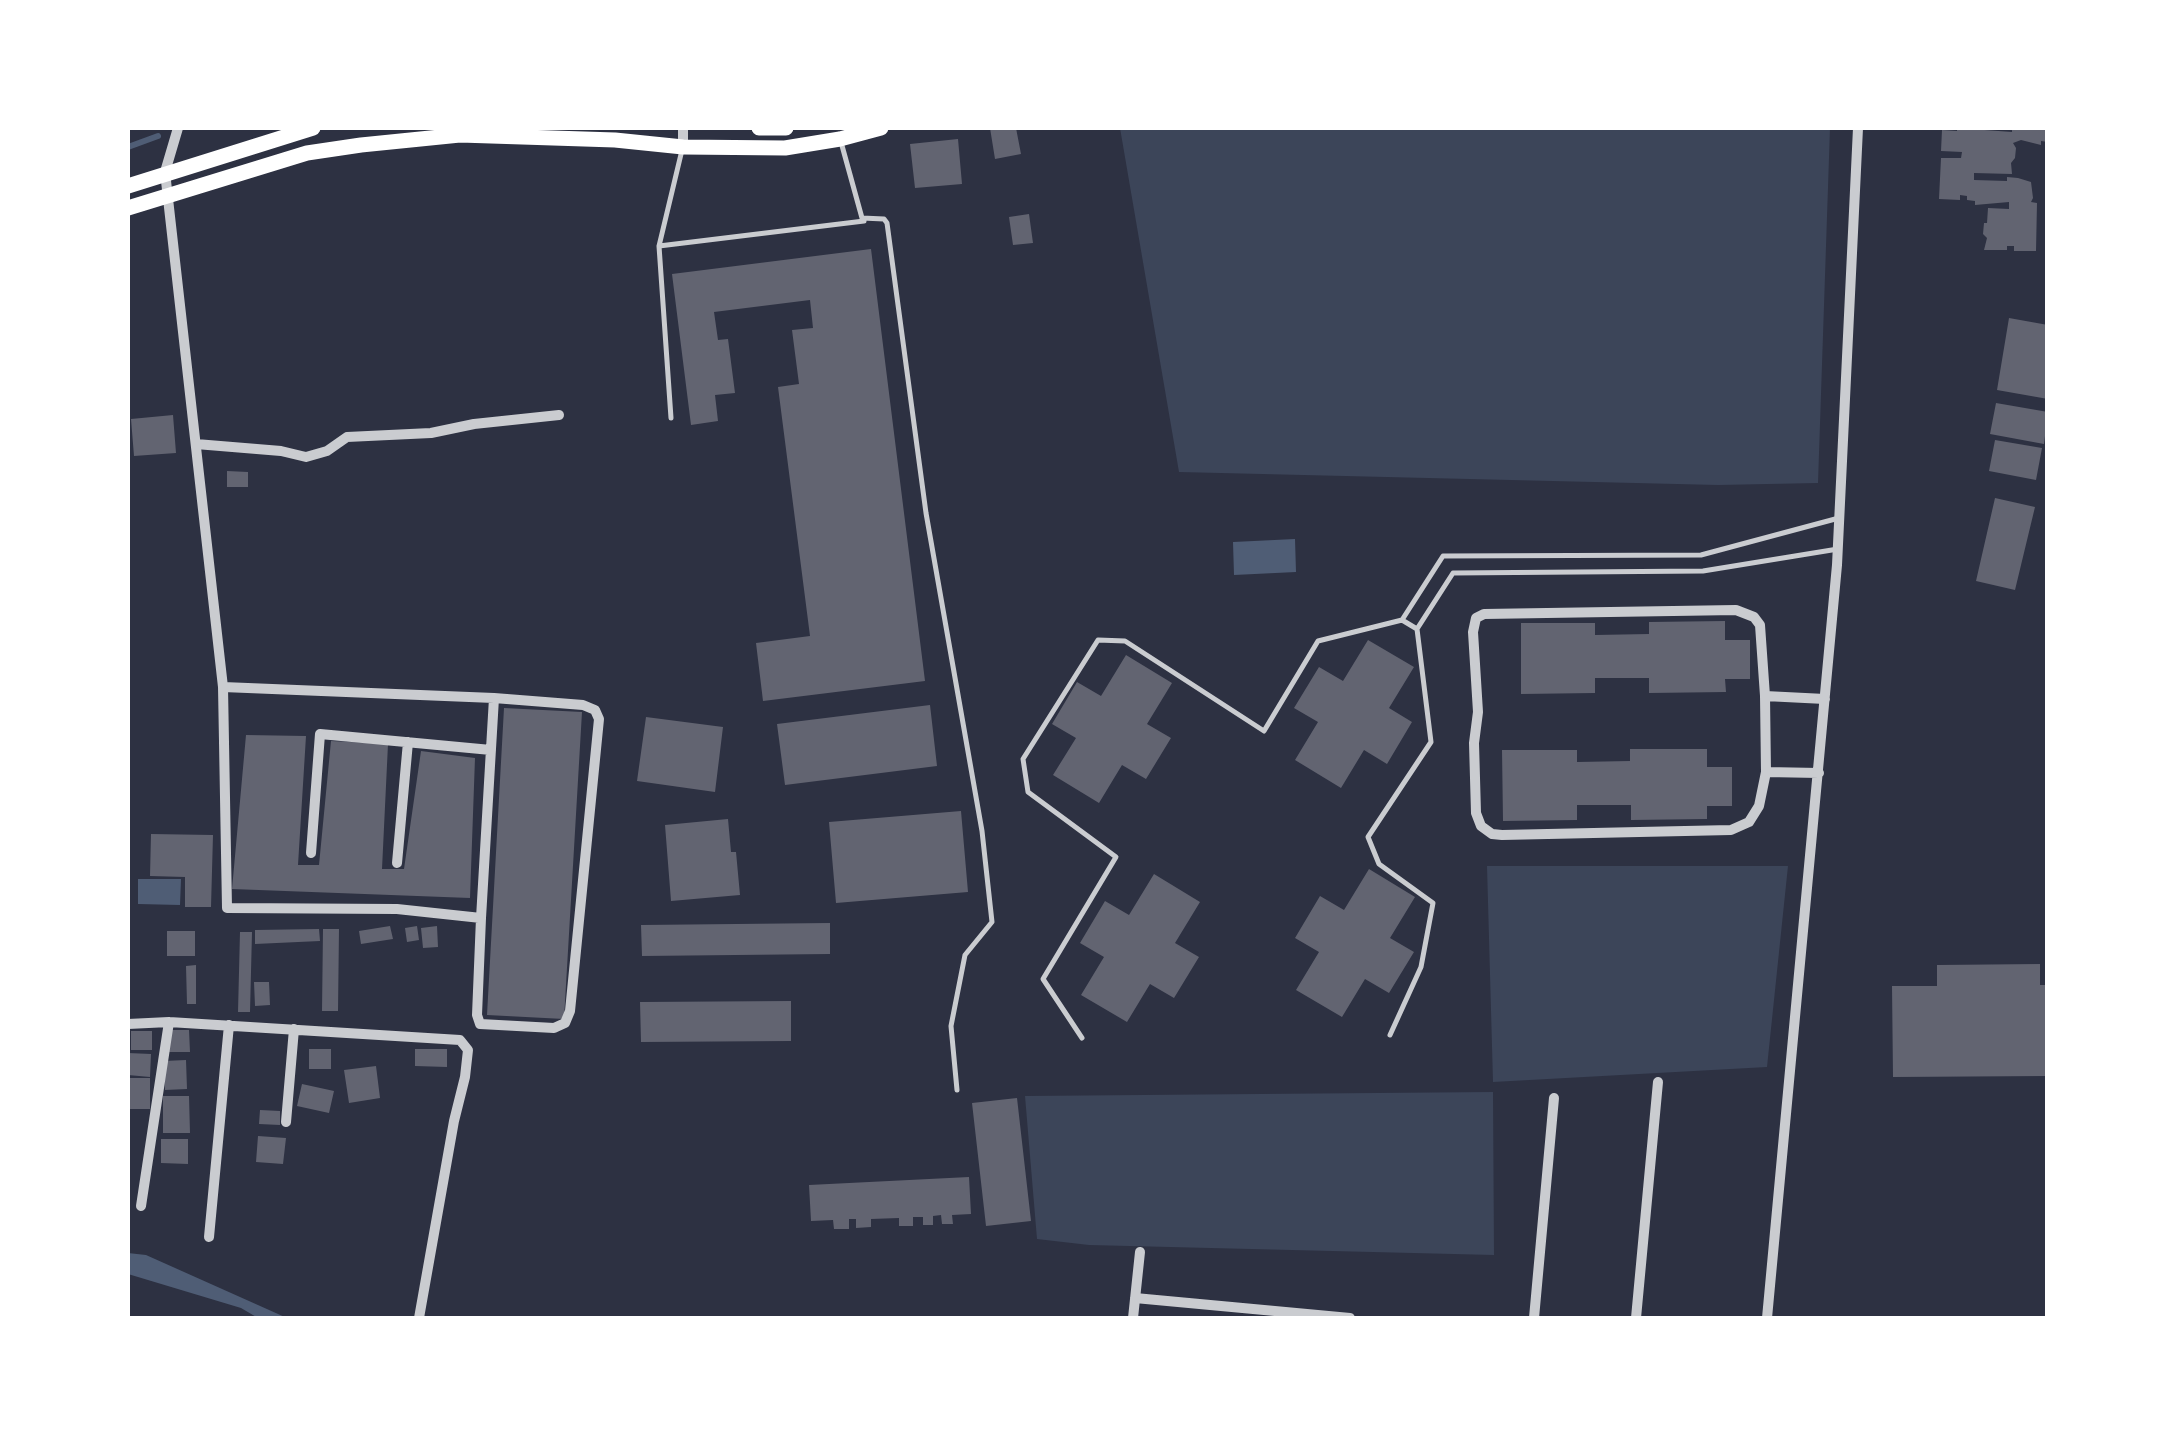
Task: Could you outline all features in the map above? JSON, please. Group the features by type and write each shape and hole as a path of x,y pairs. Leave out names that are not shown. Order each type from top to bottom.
{"main road":[{"path":"128,186 314,128"},
{"path":"350,128 354,146"},
{"path":"759,128 782,128"},
{"path":"128,208 307,153 354,146 460,135 615,140 683,147 786,148 881,128"}],"street":[{"path":"178,128 165,172 223,687 228,908 397,909 481,918"},
{"path":"682,128 683,147"},
{"path":"1768,1318 1838,549 1858,128"},
{"path":"196,444 282,451 306,457 327,451 347,437 431,432 559,415"},
{"path":"1744,612 1754,617 1760,624 1766,772 1755,815 1750,822 1731,830 1492,834 1481,826 1476,813 1474,743 1478,712 1473,624 1484,614 1744,612"},
{"path":"223,687 494,698 583,704 595,710 600,719 570,1011 565,1023 554,1028 480,1024 477,1015 494,698"},
{"path":"1765,696 1826,698"},
{"path":"311,853 320,734 491,750"},
{"path":"396,863 408,742"},
{"path":"1766,772 1819,773"},
{"path":"128,1024 169,1022 460,1040 468,1050 466,1077 454,1122 419,1318"},
{"path":"140,1206 169,1022"},
{"path":"209,1237 229,1025"},
{"path":"286,1122 294,1029"},
{"path":"1636,1318 1658,1082"},
{"path":"1534,1318 1554,1098"},
{"path":"1134,1318 1140,1252"},
{"path":"1135,1298 1240,1313 1350,1318"}],"lane":[{"path":"840,139 862,218 867,220"},
{"path":"670,418 659,246 683,147"},
{"path":"659,246 867,220 884,219 887,223 926,513 992,922 965,954 950,1026 957,1090"},
{"path":"1082,1038 1043,980 1116,857 1028,792 1022,759 1098,640 1126,641 1264,731 1318,641 1402,620 1444,556 1702,555 1840,518"},
{"path":"1390,1035 1421,968 1433,904 1378,864 1368,837 1431,742 1417,629 1453,573 1703,572 1838,549"},
{"path":"1402,620 1417,629"}],"shaded area":[{"path":"1120,128 1830,128 1818,483 1718,485 1179,472"},
{"path":"1295,539 1296,572 1234,575 1233,542"},
{"path":"1487,866 1788,866 1767,1067 1493,1082"},
{"path":"138,879 181,879 180,905 138,904"},
{"path":"1493,1092 1494,1255 1089,1245 1037,1239 1025,1096"},
{"path":"128,1253 146,1255 287,1318 258,1318 241,1308 128,1274"}],"building":[{"path":"990,128 1016,128 1021,154 995,159"},
{"path":"2012,128 2048,128 2048,142 2041,141 2041,145 2021,140 2013,143 2016,148 2012,174 1974,173 1974,180 2007,181 2007,177 2031,182 2031,202 2037,203 2036,251 2014,251 2014,246 2007,246 2007,250 1984,250 1988,208 2009,209 2009,202 1975,205 1975,201 1960,195 1960,200 1939,199 1941,158 1961,158 1962,152 1941,151 1942,130 2012,132"},
{"path":"958,139 962,184 915,188 910,144"},
{"path":"1029,214 1033,243 1013,245 1009,217"},
{"path":"871,249 925,681 763,701 756,643 810,636 778,387 799,384 792,330 813,328 810,300 714,312 718,340 728,339 735,393 715,395 718,421 691,425 672,274"},
{"path":"2009,318 2048,325 2048,399 1997,390"},
{"path":"1996,403 2048,412 2044,444 1990,434"},
{"path":"173,415 176,453 134,456 131,419"},
{"path":"1995,440 2042,448 2036,480 1989,471"},
{"path":"227,471 248,472 248,487 227,487"},
{"path":"1995,498 2035,507 2015,590 1976,581"},
{"path":"1725,621 1725,640 1750,640 1750,679 1725,679 1726,692 1649,693 1649,678 1595,678 1595,693 1521,694 1521,623 1595,623 1595,635 1649,634 1649,622"},
{"path":"1368,640 1414,667 1389,708 1412,722 1387,764 1364,750 1341,788 1295,760 1318,722 1294,708 1319,667 1343,681"},
{"path":"1126,655 1172,683 1147,724 1171,738 1146,779 1122,765 1099,803 1053,775 1076,738 1052,724 1077,682 1101,696"},
{"path":"930,705 937,766 785,785 777,724"},
{"path":"504,708 582,712 564,1019 487,1015"},
{"path":"646,717 723,727 715,792 637,781"},
{"path":"246,735 306,736 298,865 319,865 331,741 388,744 382,869 404,869 421,751 475,758 470,898 232,889"},
{"path":"1630,749 1707,749 1707,767 1732,767 1732,806 1707,806 1707,819 1631,820 1631,805 1577,805 1577,820 1503,821 1502,750 1577,750 1577,762 1630,761"},
{"path":"961,811 968,892 836,903 829,822"},
{"path":"728,819 740,895 671,901 665,825"},
{"path":"151,834 213,835 211,907 185,907 185,877 150,876"},
{"path":"1369,869 1415,897 1390,938 1414,952 1389,993 1365,979 1342,1017 1296,990 1319,952 1295,938 1320,896 1344,910"},
{"path":"1154,874 1200,902 1175,943 1199,957 1174,998 1150,984 1127,1022 1081,995 1104,957 1080,943 1105,901 1129,915"},
{"path":"830,923 830,954 642,956 641,925"},
{"path":"390,926 393,939 361,944 359,931"},
{"path":"417,926 419,940 407,942 405,928"},
{"path":"437,926 438,947 423,948 421,928"},
{"path":"319,929 320,941 255,944 255,930"},
{"path":"323,929 339,929 338,1011 322,1011"},
{"path":"167,931 195,931 195,956 167,956"},
{"path":"240,932 252,932 250,1012 238,1012"},
{"path":"2040,964 2040,985 2048,985 2048,1076 1893,1077 1892,986 1937,986 1937,965"},
{"path":"196,965 196,1004 187,1004 186,966"},
{"path":"254,982 269,982 270,1005 255,1006"},
{"path":"791,1001 791,1041 641,1042 640,1002"},
{"path":"169,1030 189,1030 190,1052 169,1052"},
{"path":"131,1031 152,1031 152,1050 131,1050"},
{"path":"309,1049 331,1049 331,1069 309,1069"},
{"path":"415,1049 447,1049 447,1067 415,1066"},
{"path":"128,1053 151,1054 150,1077 128,1075"},
{"path":"186,1060 187,1089 165,1090 164,1061"},
{"path":"376,1066 380,1098 349,1103 344,1070"},
{"path":"128,1078 150,1078 150,1109 128,1109"},
{"path":"302,1084 334,1091 329,1113 297,1106"},
{"path":"163,1096 189,1096 190,1133 163,1133"},
{"path":"1017,1098 1031,1221 986,1226 972,1103"},
{"path":"260,1110 280,1111 280,1125 259,1124"},
{"path":"258,1136 286,1138 283,1164 256,1162"},
{"path":"161,1139 188,1139 188,1164 161,1163"},
{"path":"969,1177 971,1214 952,1215 953,1224 942,1224 941,1215 933,1216 933,1225 923,1225 923,1217 913,1217 913,1226 899,1226 899,1218 871,1219 871,1227 856,1228 856,1219 849,1219 849,1229 834,1229 833,1220 811,1221 809,1185"}],"waterway":[{"path":"128,147 158,136"}]}
